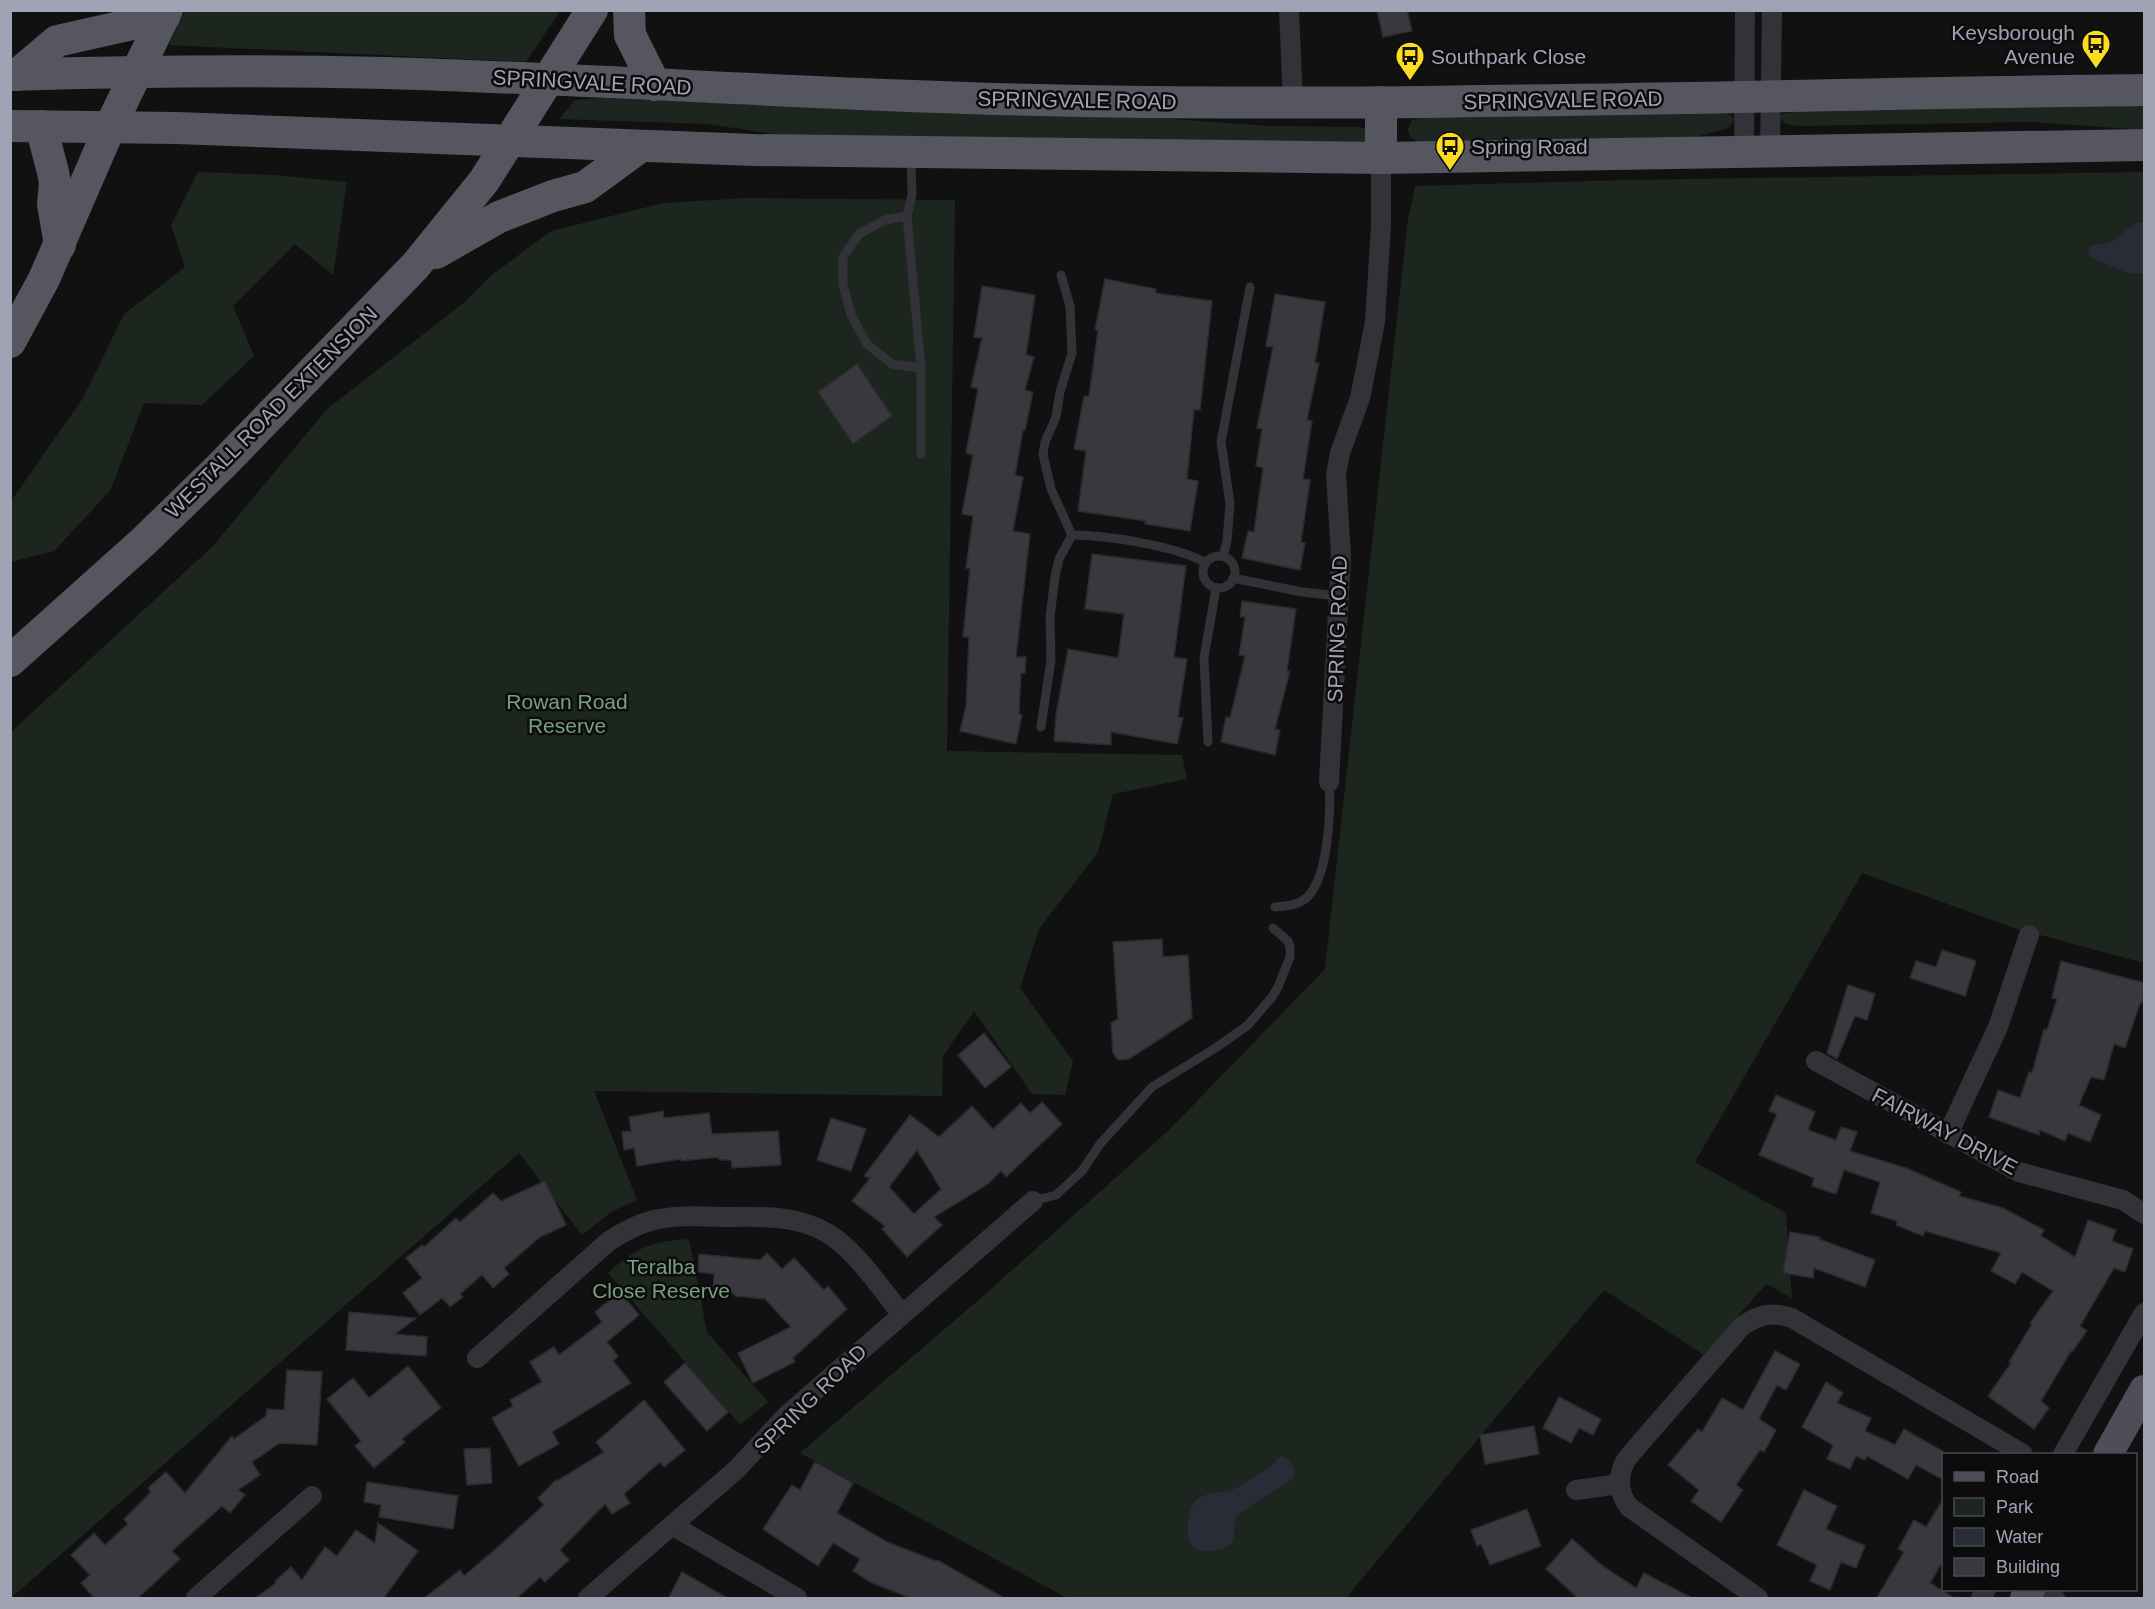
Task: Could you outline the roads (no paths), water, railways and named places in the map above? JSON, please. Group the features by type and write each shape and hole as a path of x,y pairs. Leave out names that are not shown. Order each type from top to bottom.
{"highway":[{"name":"WESTALL ROAD EXTENSION","path":"10,661 143,542 213,474 416,265 484,181 592,10"},
{"path":"629,10 630,35 655,85"},
{"path":"10,342 60,245 110,127 166,14"},
{"path":"14,75 57,41 166,14"},
{"name":"SPRINGVALE ROAD","path":"14,75 137,72 386,73 972,99 1089,101 1381,102 2145,90"},
{"path":"1381,102 1381,158"},
{"path":"26,126 254,131 508,142 911,153 1381,158 2145,145"},
{"path":"26,126 53,172 53,204 60,245"},
{"path":"416,265 490,220 553,196 585,187 641,146"}],"main road":[{"path":"2109,1453 2145,1390"}],"street":[{"path":"1289,10 1293,102"},
{"path":"1745,10 1757,96 1757,151"},
{"path":"1757,151 1757,96 1772,10"},
{"name":"SPRING ROAD","path":"1329,782 1339,596 1340,538 1335,476 1340,453 1360,398 1374,322 1381,226 1381,158"},
{"path":"1948,1134 1998,1027 2029,935"},
{"name":"FAIRWAY DRIVE","path":"1816,1062 2019,1172 2123,1200 2145,1214"},
{"name":"SPRING ROAD","path":"588,1599 742,1465 787,1414 1033,1201"},
{"path":"477,1358 609,1241 645,1222 682,1216 782,1218 800,1221 819,1228 845,1247 902,1314"},
{"path":"2064,1453 2145,1313"},
{"path":"1758,1599 1629,1507 1624,1502 1620,1484 1624,1463 1629,1456 1750,1320 1768,1314 1792,1318 2020,1453"},
{"path":"1576,1490 1620,1484"},
{"path":"195,1599 312,1496"},
{"path":"672,1525 796,1599"},
{"path":"2041,1591 2055,1599"}],"lane":[{"path":"911,153 912,194 907,216 921,368 921,454"},
{"path":"907,216 885,220 859,234 843,258 843,285 851,315 867,344 892,364 921,368"},
{"path":"1061,275 1070,306 1071,364 1060,392 1055,422 1045,442 1044,458 1051,489 1072,535"},
{"path":"1223,556 1227,542 1230,504 1221,442 1250,287"},
{"path":"1072,535 1099,536 1180,552 1206,563"},
{"path":"1041,727 1051,660 1050,622 1055,576 1059,559 1072,535"},
{"path":"1212,556 1223,556 1232,565 1233,578 1227,586 1216,588 1207,579 1204,570 1212,556"},
{"path":"1233,578 1302,592 1339,596"},
{"path":"1208,742 1204,658 1216,588"},
{"path":"1275,907 1296,904 1304,900 1319,878 1325,856 1329,822 1329,782"},
{"path":"1033,1201 1056,1195 1082,1172 1100,1144 1152,1087 1233,1037 1262,1010 1278,987 1290,953 1290,944 1286,938 1273,928"}],"water":[{"path":"2138,223 2144,223 2144,274 2127,273 2088,256 2089,247 2109,243"},
{"path":"1281,1456 1292,1463 1294,1478 1238,1514 1232,1543 1222,1549 1210,1551 1200,1550 1193,1546 1189,1540 1188,1524 1195,1500 1210,1493 1228,1492 1238,1487 1269,1468"}],"place":[{"name":"Keysborough Avenue","path":"2096,70"},
{"name":"Southpark Close","path":"1410,82"},
{"name":"Spring Road","path":"1450,172"}],"park label":[{"name":"Rowan Road Reserve","path":"567,713"},
{"name":"Teralba Close Reserve","path":"661,1278"}]}
